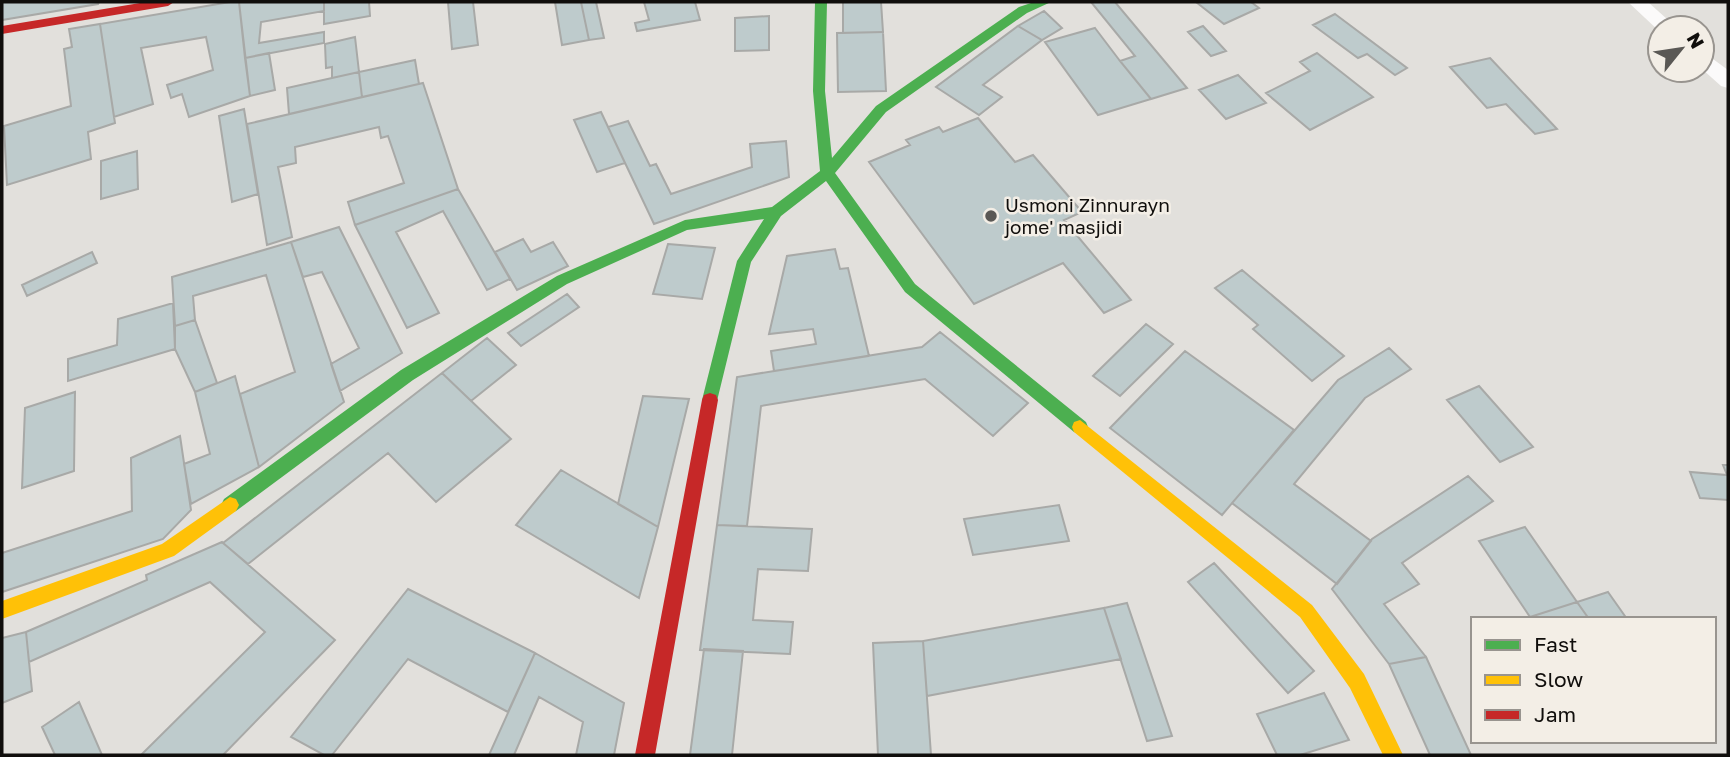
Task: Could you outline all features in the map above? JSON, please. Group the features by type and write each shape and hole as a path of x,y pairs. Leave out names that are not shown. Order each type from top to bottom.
{"street":[{"path":"2,30 168,2"},
{"path":"821,2 819,91 827,173 910,288 1306,611 1357,681 1394,755"},
{"path":"645,755 715,374 744,261 776,212 827,173 881,109 1023,10 1045,2"},
{"path":"2,610 168,550 407,374 562,281 685,225 776,212"}],"lane":[{"path":"1637,2 1651,14"}],"building":[{"path":"2,2 99,2 2,20"},
{"path":"239,2 250,96 189,117 182,94 171,98 167,85 213,70 206,37 141,48 153,104 114,117 100,24"},
{"path":"239,2 324,2 324,11 261,22 259,43 324,32 324,43 245,58"},
{"path":"324,2 369,2 370,16 324,24"},
{"path":"448,2 473,2 478,45 452,49"},
{"path":"555,2 581,2 589,40 562,45"},
{"path":"581,2 596,2 604,38 589,40"},
{"path":"644,2 695,2 700,20 637,31 635,23 649,20"},
{"path":"843,2 881,2 883,32 843,33"},
{"path":"1091,2 1115,2 1187,88 1151,99 1120,61 1135,56"},
{"path":"1196,2 1251,2 1259,8 1224,24"},
{"path":"1044,11 1062,28 1042,40 1018,26"},
{"path":"1335,14 1407,68 1395,75 1367,54 1358,58 1313,25"},
{"path":"769,16 769,50 735,51 735,18"},
{"path":"100,24 115,123 88,132 91,159 7,185 4,126 71,106 64,49 72,47 69,29"},
{"path":"1018,26 1042,40 983,85 1002,97 979,115 936,87"},
{"path":"1203,26 1226,51 1211,56 1188,32"},
{"path":"1095,28 1151,99 1098,115 1045,42"},
{"path":"883,32 886,91 838,92 837,33"},
{"path":"355,37 359,72 332,78 332,67 326,68 325,44"},
{"path":"269,53 275,90 250,96 245,58"},
{"path":"1317,53 1373,97 1310,130 1266,93 1310,71 1300,62"},
{"path":"1490,58 1557,129 1535,134 1506,104 1487,108 1450,67"},
{"path":"415,60 419,84 362,97 359,72"},
{"path":"359,72 362,97 289,114 287,88"},
{"path":"1238,75 1266,103 1226,119 1199,90"},
{"path":"423,83 458,189 355,225 348,202 404,183 388,136 381,138 379,127 295,147 296,163 278,167 292,237 267,245 247,124"},
{"path":"244,109 258,194 232,202 219,116"},
{"path":"601,112 625,163 597,172 574,120"},
{"name":"Usmoni Zinnurayn jome' masjidi","path":"978,118 1015,162 1033,155 1082,212 1064,220 1131,300 1104,313 1063,263 974,304 869,162 910,145 906,140 939,127 943,132"},
{"path":"628,121 650,166 656,164 671,194 752,167 750,144 786,141 789,177 654,224 608,127"},
{"path":"137,151 138,189 101,199 101,161"},
{"path":"458,189 510,279 487,290 443,211 396,232 439,313 407,328 355,225"},
{"path":"339,227 402,353 340,391 331,364 359,348 322,272 303,277 291,242"},
{"path":"523,239 531,252 553,242 568,266 517,290 495,252"},
{"path":"291,242 344,402 259,467 240,394 295,372 266,275 193,296 195,320 175,326 172,277"},
{"path":"668,244 715,248 702,299 653,294"},
{"path":"835,249 840,269 848,268 869,356 774,371 771,351 816,344 813,329 769,334 787,256"},
{"path":"92,252 97,263 27,296 22,285"},
{"path":"1242,270 1344,356 1312,381 1253,329 1258,325 1215,288"},
{"path":"567,294 579,307 521,346 508,333"},
{"path":"173,303 175,349 68,381 68,359 117,345 118,319"},
{"path":"195,320 217,383 195,392 175,349 175,326"},
{"path":"1146,324 1173,344 1120,396 1093,376"},
{"path":"940,332 1028,403 993,436 925,379 761,406 747,526 717,525 737,377 922,347"},
{"path":"487,338 516,365 471,401 442,373"},
{"path":"1389,348 1411,369 1365,398 1294,484 1371,541 1337,584 1232,503 1338,380"},
{"path":"1185,351 1294,430 1222,515 1110,428"},
{"path":"442,373 511,439 436,502 388,453 248,564 223,543"},
{"path":"235,376 259,467 191,504 184,464 210,454 195,392"},
{"path":"1479,386 1533,447 1500,462 1447,400"},
{"path":"75,392 74,471 22,488 25,408"},
{"path":"643,396 689,399 658,527 618,504"},
{"path":"180,436 191,510 163,539 2,592 2,553 132,511 131,458"},
{"path":"1723,465 1728,465 1728,500 1700,498 1690,472 1727,475"},
{"path":"561,470 658,527 639,598 516,525"},
{"path":"1468,476 1493,501 1402,563 1419,584 1384,604 1426,657 1389,664 1332,589 1372,539"},
{"path":"1059,505 1069,541 973,555 964,519"},
{"path":"717,525 812,529 808,571 758,569 753,620 793,622 790,654 700,650"},
{"path":"1525,527 1577,602 1530,617 1479,541"},
{"path":"222,542 335,640 223,755 141,755 265,632 210,582 29,662 26,632 147,580 146,575"},
{"path":"1214,563 1314,671 1288,693 1188,582"},
{"path":"408,589 535,653 508,712 408,659 332,755 324,755 291,737"},
{"path":"1608,592 1626,617 1588,617 1577,602"},
{"path":"1577,602 1588,617 1530,617"},
{"path":"1127,603 1172,736 1147,741 1104,608"},
{"path":"1104,608 1121,659 927,696 923,641"},
{"path":"26,632 32,691 2,703 2,638"},
{"path":"923,641 931,755 878,755 873,643"},
{"path":"704,649 743,651 732,755 690,755"},
{"path":"535,653 624,703 614,755 576,755 583,722 539,697 514,755 489,755"},
{"path":"1426,657 1471,755 1430,755 1389,664"},
{"path":"1324,693 1349,740 1300,755 1277,755 1257,714"},
{"path":"79,702 102,755 55,755 42,727"}],"traffic: fast":[{"path":"821,2 819,91 827,173 910,288 1080,427"},
{"path":"710,400 744,261 776,212 827,173 881,109 1023,10 1045,2"},
{"path":"230,505 407,375 562,280 685,225 776,212"}],"traffic: slow":[{"path":"1080,427 1306,611 1357,681 1393,755"},
{"path":"2,610 168,550 230,505"}],"traffic: jam":[{"path":"2,30 168,2"},
{"path":"645,755 710,400"}],"place":[{"name":"Usmoni Zinnurayn jome' masjidi","path":"991,216"}]}
